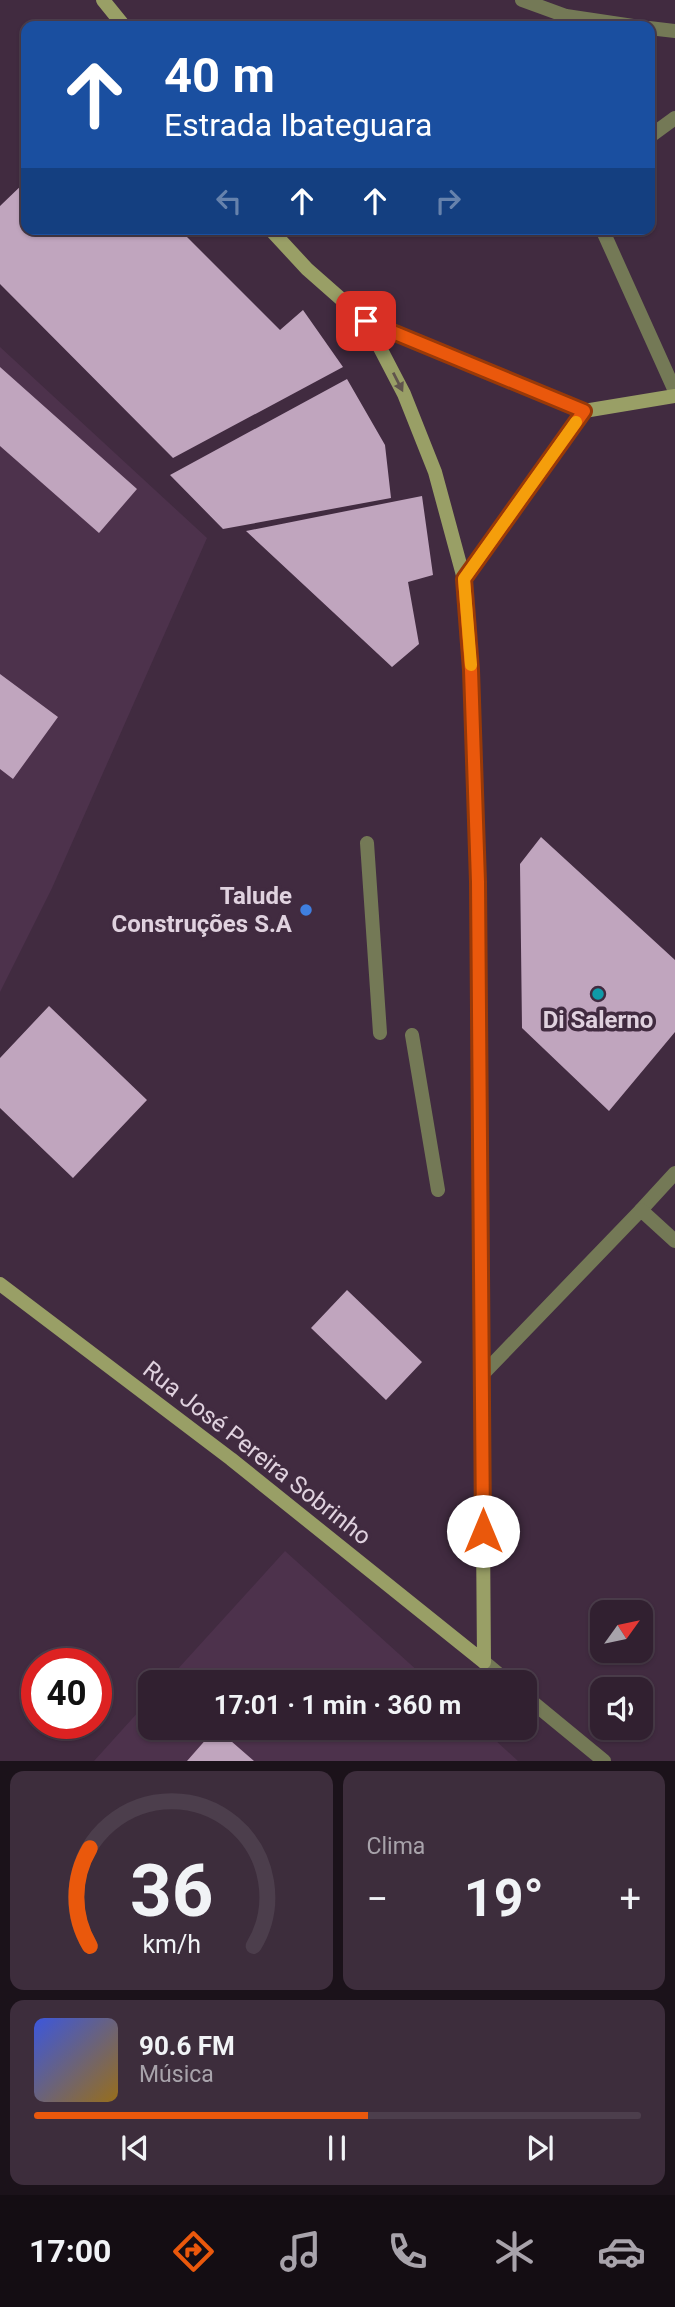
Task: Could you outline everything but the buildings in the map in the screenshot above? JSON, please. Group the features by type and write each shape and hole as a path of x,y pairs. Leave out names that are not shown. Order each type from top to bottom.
{"street":[{"path":"522,0 566,16 600,21"},
{"path":"107,5 120,21"},
{"path":"655,29 675,31"},
{"path":"655,133 675,118"},
{"path":"276,235 307,269 366,321 584,411 675,396"},
{"path":"605,235 675,391"},
{"path":"366,321 404,394 435,472 464,579 471,670 478,882 484,1662 494,1670"},
{"path":"464,579 584,411"},
{"path":"367,843 380,1033"},
{"path":"412,1035 438,1190"},
{"path":"482,1375 675,1173"},
{"path":"641,1210 675,1241"},
{"name":"Rua José Pereira Sobrinho","path":"0,1284 231,1459 484,1662"},
{"path":"537,1706 604,1761"}],"shaded area":[{"path":"0,347 207,538 52,888 0,992"},
{"path":"285,1551 417,1670 177,1670"},
{"path":"138,1712 138,1740 495,1740 518,1761 94,1761"}],"slow traffic":[{"path":"471,665 464,579 576,422"}],"place":[{"name":"Talude Construções S.A","path":"306,910"},
{"name":"Di Salerno","path":"598,994"}],"route":[{"path":"366,321 584,411 464,579 471,670 478,882 483,1531"}]}
